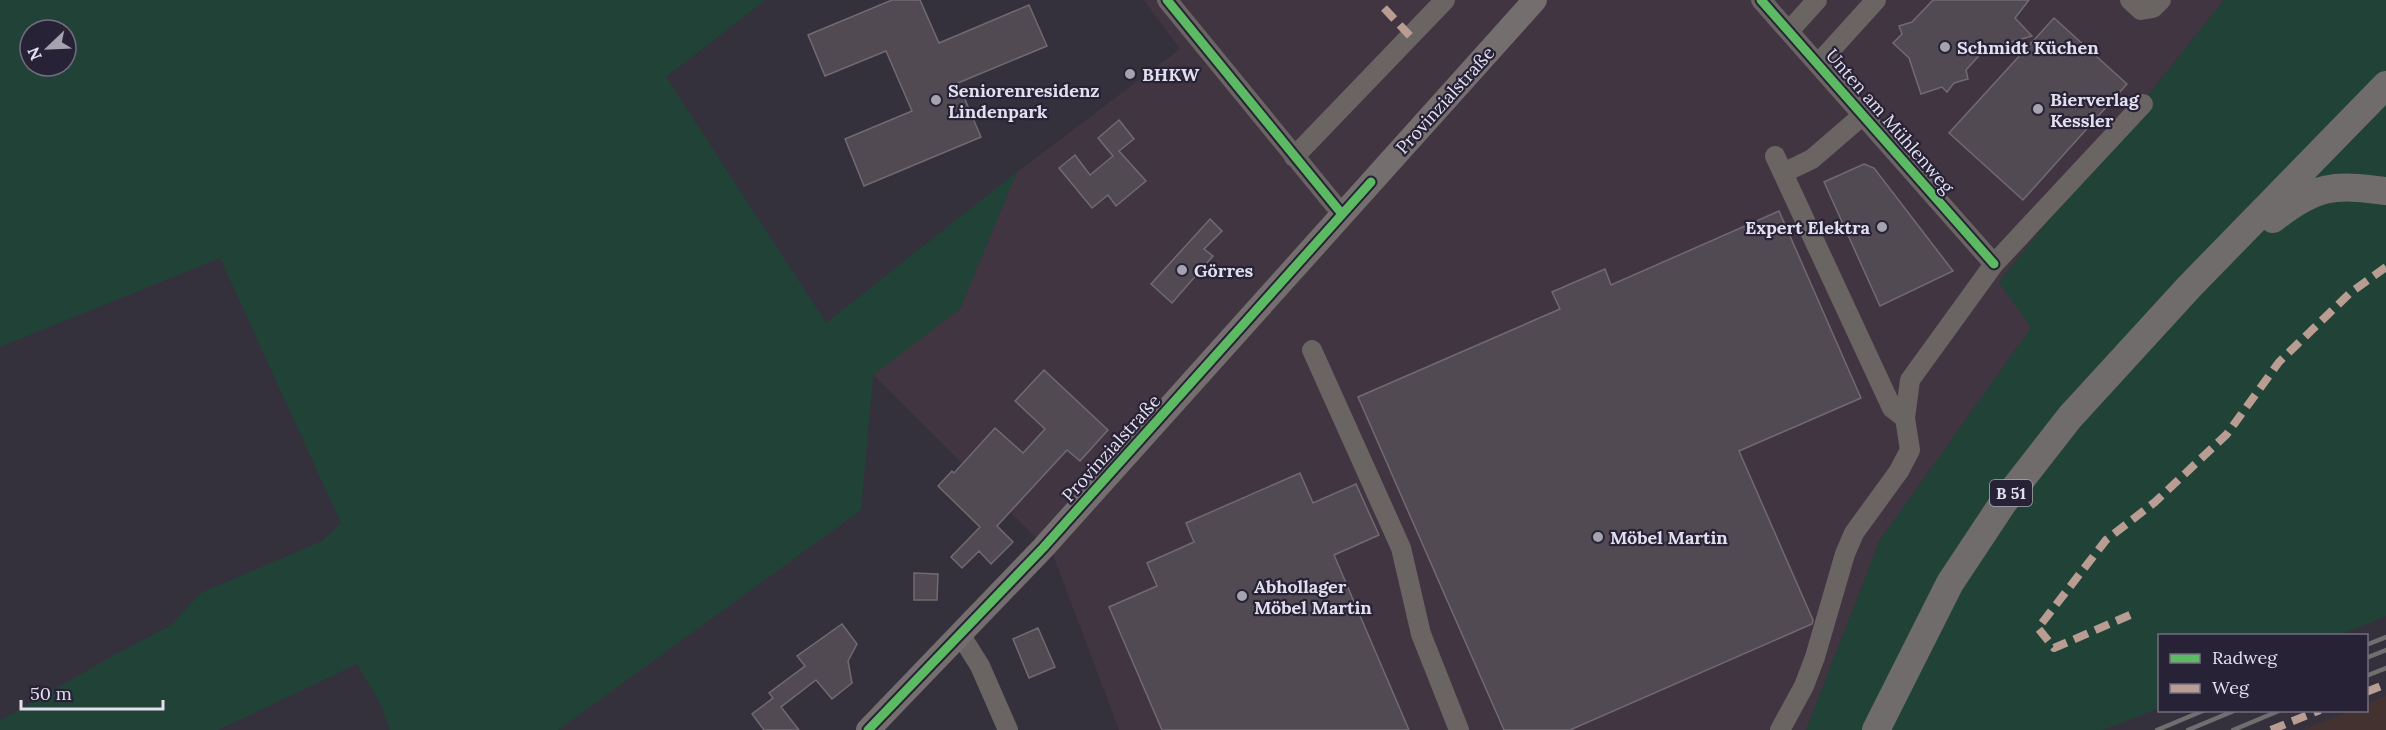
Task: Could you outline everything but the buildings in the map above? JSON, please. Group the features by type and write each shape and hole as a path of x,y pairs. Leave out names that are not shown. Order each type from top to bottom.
{"highway":[{"name":"B 51","path":"2344,128 2386,75"},
{"name":"B 51","path":"1876,730 1950,583 2003,503 2070,417 2190,286 2386,85"},
{"name":"B 51","path":"2190,286 2276,216 2315,190 2351,186 2386,191"}],"main road":[{"name":"Provinzialstraße","path":"867,730 1051,539 1535,0"}],"street":[{"path":"1167,0 1342,214"},
{"path":"1294,157 1445,0"},
{"name":"Unten am Mühlenweg","path":"1761,0 1994,264"},
{"path":"1789,32 1817,0"},
{"path":"1818,64 1876,0"},
{"path":"2130,0 2141,10 2153,8 2161,0"},
{"path":"1780,730 1804,686 1815,657 1845,554 1854,533 1899,471 1910,450 1905,418 1910,380 1994,264 2143,104"},
{"path":"1863,116 1805,162 1788,163 1775,156 1892,408 1905,418"},
{"path":"1312,350 1401,548 1421,634 1458,730"},
{"path":"960,634 980,666 1008,730"}],"shaded area":[{"path":"1144,0 2224,0 1999,282 2031,328 1880,540 1806,730 1119,730 1053,555 873,374 960,309 1017,172 1180,49"},
{"path":"2386,696 2386,730 2302,730 2347,712 2368,712 2368,704"}],"green space":[{"path":"0,0 765,0 666,77 826,323 1017,172 960,309 873,375 861,510 558,730 390,730 381,705 357,664 218,730 0,730 0,721 114,655 170,626 201,593 322,541 341,523 220,258 0,347"},
{"path":"2224,0 2386,0 2386,616 2341,634 2158,634 2158,708 2103,730 1806,730 1880,540 2031,328 1999,282"}],"railway":[{"path":"2368,644 2386,637"},
{"path":"2368,657 2386,650"},
{"path":"2368,675 2386,668"},
{"path":"2157,730 2200,712"},
{"path":"2188,730 2231,712"},
{"path":"2233,730 2276,712"}],"marked path":[{"path":"1384,8 1410,36"},
{"path":"2130,615 2054,648 2038,628 2106,540 2155,502 2227,434 2279,362 2350,293 2386,267"},
{"path":"2368,691 2386,684"},
{"path":"2271,730 2315,712"}],"cycle path":[{"path":"1167,0 1342,214"},
{"path":"1761,0 1994,264"},
{"path":"868,730 1043,548 1371,182"}],"place":[{"name":"Schmidt Küchen","path":"1945,47"},
{"name":"BHKW","path":"1130,74"},
{"name":"Seniorenresidenz Lindenpark","path":"936,100"},
{"name":"Bierverlag Kessler","path":"2038,109"},
{"name":"Expert Elektra","path":"1882,227"},
{"name":"Görres","path":"1182,270"},
{"name":"Möbel Martin","path":"1598,537"},
{"name":"Abhollager Möbel Martin","path":"1242,596"}]}
